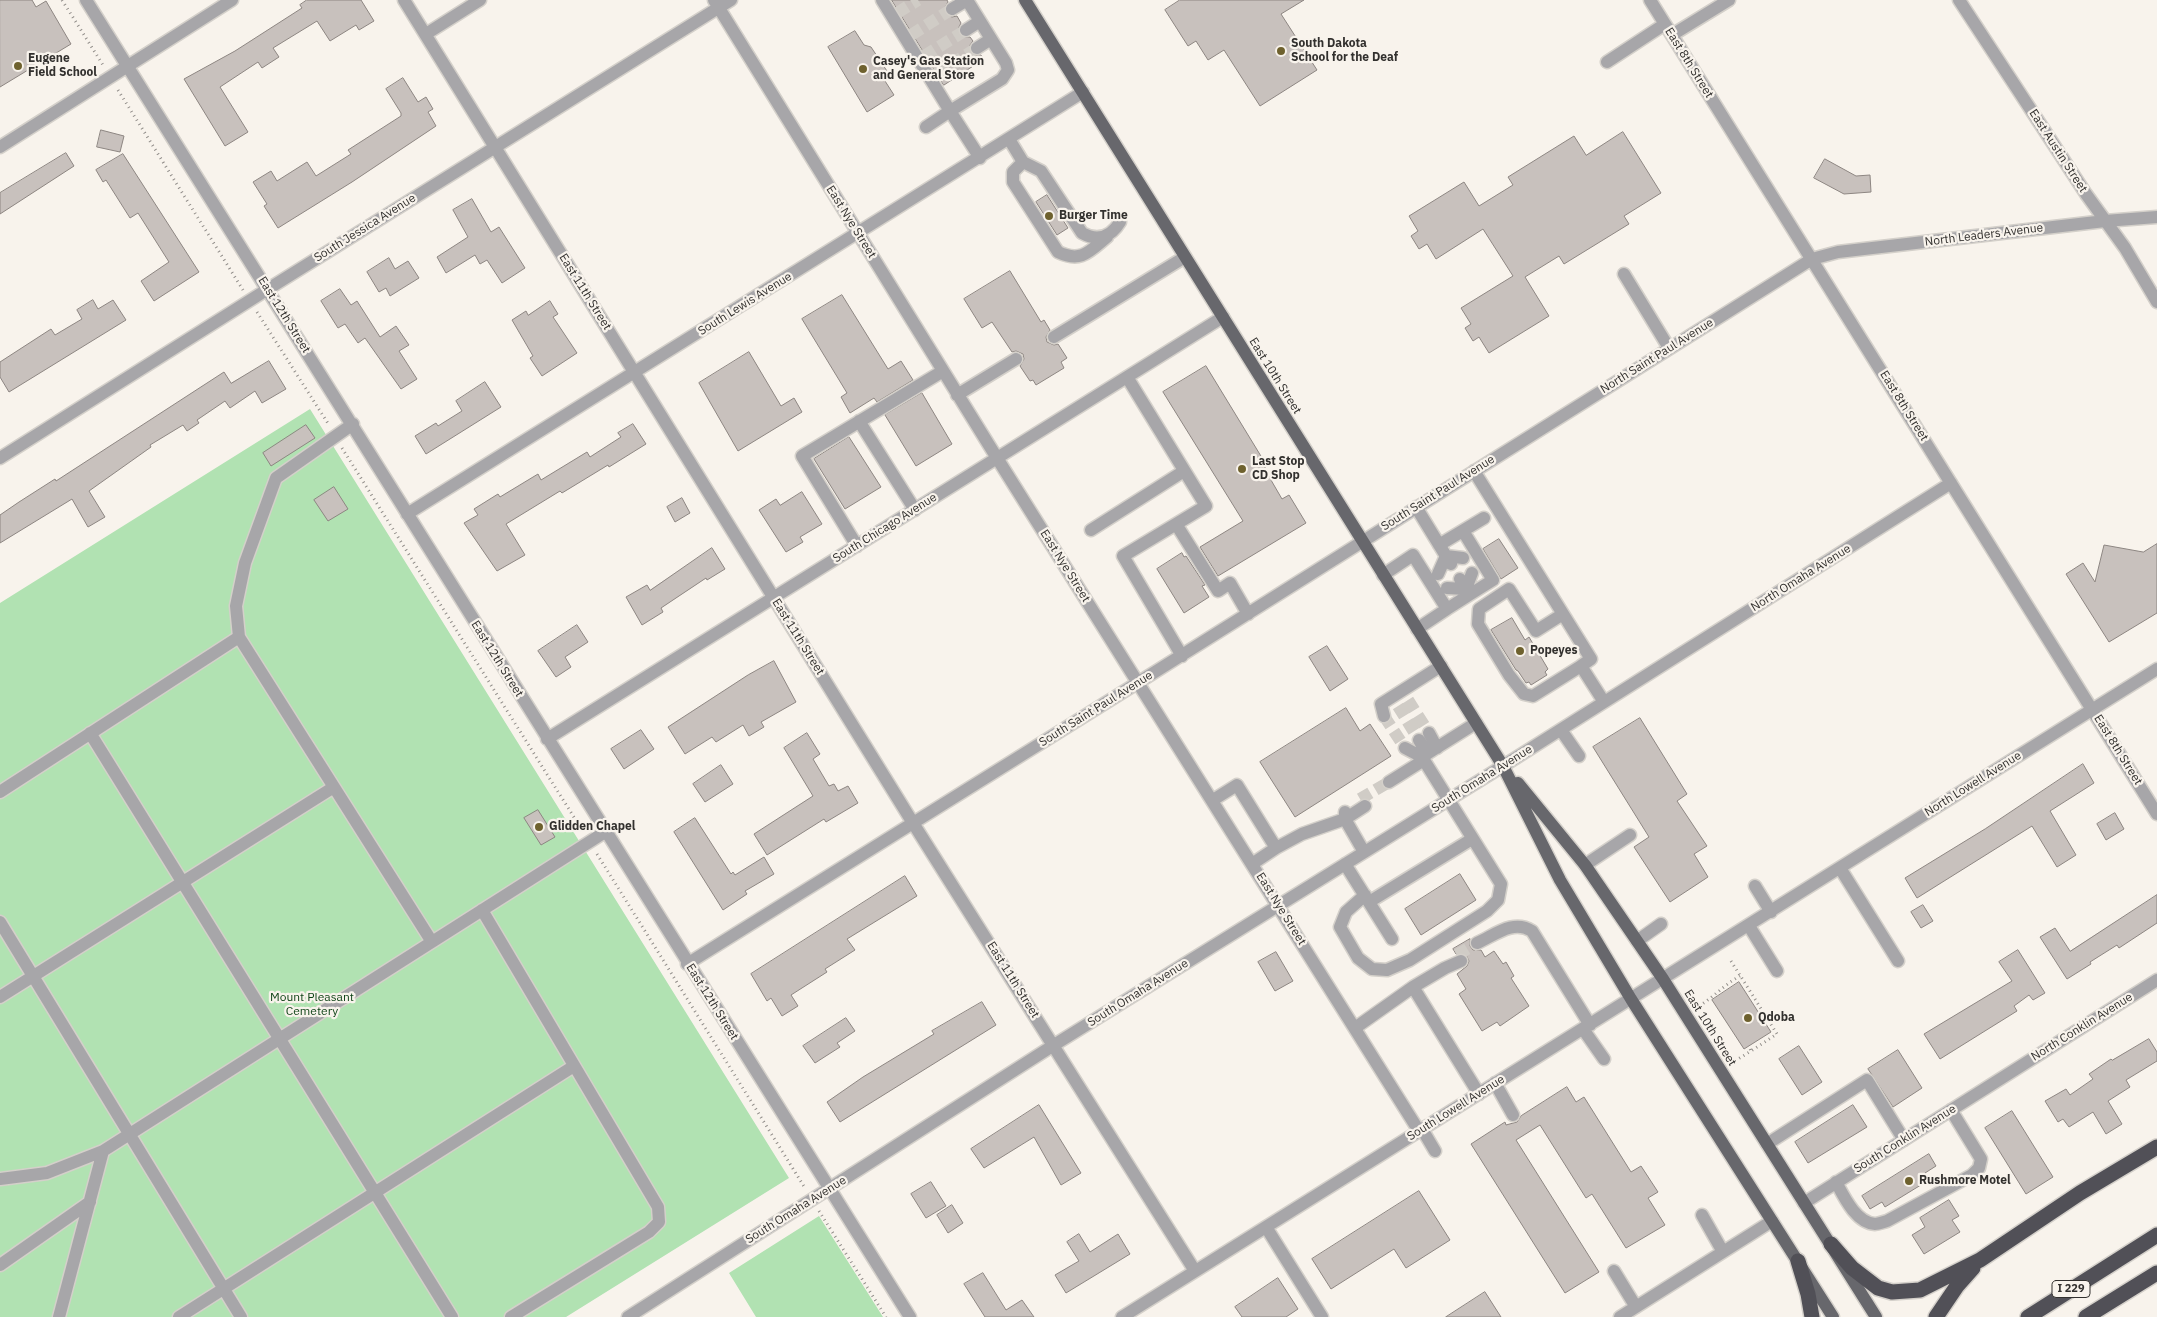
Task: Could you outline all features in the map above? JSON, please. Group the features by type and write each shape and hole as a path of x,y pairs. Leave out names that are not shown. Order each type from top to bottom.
{"highway":[{"path":"1831,1244 1865,1280 1878,1288 1892,1292 1920,1290 1980,1260 2080,1193 2157,1147"},
{"name":"I 229","path":"2028,1317 2157,1236"},
{"path":"1936,1317 1957,1286 1980,1260"},
{"path":"1798,1261 1808,1294 1812,1317"},
{"name":"I 229","path":"2086,1317 2157,1272"}],"main road":[{"name":"East 10th Street","path":"1025,0 1503,766 1560,880 1631,999 1833,1317"},
{"name":"East 10th Street","path":"1503,766 1585,865 1637,941 1876,1317"}],"street":[{"name":"East 12th Street","path":"86,0 268,288 687,964 910,1317"},
{"path":"0,146 232,0"},
{"name":"East 11th Street","path":"404,0 913,823 1195,1271"},
{"path":"426,34 480,0"},
{"name":"South Jessica Avenue","path":"0,458 495,147 716,4 731,0"},
{"path":"882,0 894,14 932,76 950,112 980,158"},
{"path":"926,127 1002,79 1008,70 1006,63 967,0 952,9"},
{"name":"East 8th Street","path":"1650,0 2157,814"},
{"path":"1607,62 1729,0"},
{"name":"East Austin Street","path":"1959,0 2105,221 2125,248 2157,302"},
{"name":"East Nye Street","path":"716,4 957,395 1355,1028 1435,1151"},
{"path":"966,30 980,21"},
{"path":"977,48 991,39"},
{"name":"South Lewis Avenue","path":"407,514 1083,92"},
{"path":"1009,139 1023,162 1041,171 1082,233 1089,237 1107,237"},
{"path":"1023,162 1013,172 1013,182 1058,252 1068,257 1081,257 1114,232 1120,222"},
{"name":"North Leaders Avenue","path":"1812,259 1838,252 2105,221 2157,217"},
{"path":"1054,337 1185,257"},
{"name":"North Saint Paul Avenue","path":"1503,453 1812,259"},
{"path":"1624,274 1669,348"},
{"name":"South Chicago Avenue","path":"547,739 1223,317"},
{"path":"957,395 1016,359"},
{"path":"857,546 802,456 943,370"},
{"path":"1127,377 1206,506 1122,556 1182,656"},
{"path":"859,421 915,510"},
{"path":"352,424 276,478 261,514 245,563 236,606 239,637 432,942"},
{"name":"South Saint Paul Avenue","path":"687,964 1182,656 1503,453"},
{"path":"1091,530 1184,471"},
{"path":"1474,471 1535,569 1563,614 1591,659 1533,696 1524,694 1509,676 1478,624 1479,609 1509,589 1536,631 1563,614"},
{"name":"North Omaha Avenue","path":"1651,673 1951,483"},
{"path":"1416,508 1449,561"},
{"path":"1439,545 1484,518"},
{"path":"1176,524 1218,591 1230,583 1248,614"},
{"path":"1447,588 1465,588 1493,580 1463,531"},
{"path":"1383,574 1413,555 1447,609"},
{"path":"1438,574 1449,561 1463,558"},
{"path":"1417,628 1447,609 1465,588 1472,573"},
{"path":"0,792 239,637"},
{"path":"1384,716 1381,704 1400,698 1441,666"},
{"path":"1581,666 1604,702"},
{"name":"North Lowell Avenue","path":"1789,900 2157,669"},
{"name":"South Omaha Avenue","path":"628,1317 1054,1045 1651,673"},
{"path":"1391,785 1410,768 1476,723"},
{"path":"1560,730 1578,756"},
{"path":"90,733 452,1317"},
{"path":"1424,737 1428,755 1448,800 1501,884 1498,900 1487,911 1410,960 1387,970 1372,969 1358,958 1340,927 1346,912 1367,898 1472,839"},
{"path":"1405,748 1428,755"},
{"path":"1213,800 1237,785 1276,848"},
{"path":"0,998 334,787"},
{"path":"1362,803 1345,811 1345,819 1364,852"},
{"path":"1252,864 1302,834 1345,819"},
{"path":"0,1179 47,1173 103,1151 605,832"},
{"path":"1585,865 1630,835"},
{"path":"1346,864 1392,939"},
{"path":"1840,868 1898,961"},
{"path":"1755,886 1771,912"},
{"name":"South Lowell Avenue","path":"1122,1317 1789,900"},
{"path":"482,910 658,1206 659,1222 649,1232 510,1317"},
{"path":"0,922 241,1317"},
{"path":"1637,941 1661,924"},
{"path":"1479,946 1510,927 1523,926 1532,931 1604,1059"},
{"path":"1749,926 1777,971"},
{"path":"1355,1028 1413,987 1459,958"},
{"name":"North Conklin Avenue","path":"2006,1075 2157,980"},
{"path":"1413,987 1479,1094"},
{"path":"179,1317 574,1066"},
{"name":"South Conklin Avenue","path":"1804,1203 2006,1075"},
{"path":"1767,1144 1867,1080 1904,1140"},
{"path":"1495,1084 1513,1115"},
{"path":"1836,1182 1846,1201 1864,1221 1876,1224 1887,1221 1972,1175 1979,1168 1981,1159 1951,1110"},
{"path":"59,1317 103,1151"},
{"path":"0,1265 90,1202"},
{"path":"1702,1215 1723,1252"},
{"path":"1620,1317 1772,1221"},
{"path":"1266,1227 1322,1317"},
{"path":"1614,1271 1636,1307"}],"path":[{"path":"62,0 886,1317"},
{"path":"1731,961 1745,987 1777,1034 1735,1062"},
{"path":"1699,1006 1713,998 1726,984 1740,976"},
{"path":"1749,1046 1751,1051"}],"green space":[{"name":"Mount Pleasant Cemetery","path":"310,409 789,1178 566,1317 0,1317 0,603"},
{"path":"819,1216 883,1317 756,1317 729,1273"}],"building":[{"name":"Eugene Field School","path":"0,0 32,0 36,7 46,1 71,44 0,87"},
{"path":"307,0 361,0 374,21 359,30 356,25 330,41 317,21 273,48 279,57 262,68 258,62 220,87 248,132 225,146 184,79 235,51 302,8 300,5"},
{"path":"892,0 947,0 948,2 944,9 945,14 952,17 957,16 961,23 959,34 963,37 970,37 973,41 970,45 970,52 974,55 981,55 984,59 944,85"},
{"name":"South Dakota School for the Deaf","path":"1180,0 1304,0 1281,14 1317,70 1260,106 1224,50 1208,60 1196,41 1188,46 1165,10"},
{"path":"855,31 864,45 871,47 887,71 885,81 894,95 867,112 828,47"},
{"path":"403,78 418,102 426,97 433,109 428,112 436,126 278,228 264,206 267,204 253,182 271,171 277,181 307,162 316,176 351,154 348,150 401,116 386,89"},
{"path":"101,130 124,136 120,152 97,147"},
{"path":"1623,132 1661,193 1624,216 1629,224 1564,264 1559,256 1525,277 1549,316 1489,353 1479,337 1473,341 1465,328 1471,324 1461,308 1513,276 1483,229 1436,259 1427,244 1419,249 1411,236 1418,231 1409,216 1464,182 1479,206 1513,185 1508,177 1574,136 1586,155"},
{"path":"66,153 74,166 0,214 0,193"},
{"path":"123,154 199,272 154,301 141,281 169,262 138,213 130,218 106,180 103,182 96,170"},
{"path":"1825,159 1856,176 1870,175 1871,192 1844,194 1814,178"},
{"name":"Burger Time","path":"1047,195 1068,228 1057,235 1036,202"},
{"path":"472,199 491,232 499,227 525,268 502,283 487,260 480,264 475,255 446,273 437,257 468,237 453,210"},
{"path":"389,258 395,269 408,261 419,278 390,296 386,288 379,292 367,272"},
{"path":"1010,271 1041,322 1044,320 1050,330 1046,337 1047,342 1054,345 1058,344 1067,358 1061,362 1064,368 1036,385 1033,380 1030,381 1020,366 1024,359 1023,354 1016,351 1012,352 992,322 982,328 964,299"},
{"path":"340,289 351,305 357,301 380,337 396,326 409,345 399,351 417,379 401,389 365,338 358,343 345,324 338,328 321,301"},
{"path":"842,295 888,369 901,361 913,380 877,402 874,398 850,413 841,397 847,393 802,319"},
{"path":"93,300 98,309 113,300 126,320 9,392 0,377 0,362 51,329 55,335 82,319 77,310"},
{"path":"550,301 558,314 553,317 577,353 542,376 530,358 533,356 512,320 526,311 528,315"},
{"path":"749,352 781,406 794,398 802,412 738,451 699,383"},
{"path":"269,361 286,389 262,403 255,391 230,408 225,401 197,420 199,423 187,431 183,425 150,445 151,447 89,491 105,517 88,527 72,499 0,543 0,515 19,502 55,479 56,481 224,372 231,383"},
{"path":"1206,366 1267,466 1264,468 1282,499 1289,495 1306,523 1218,576 1200,547 1243,521 1163,392"},
{"path":"485,382 501,407 426,454 415,436 436,423 438,426 462,411 456,401"},
{"path":"922,393 952,444 916,466 885,415"},
{"path":"633,424 646,444 562,493 560,491 506,524 525,555 497,571 464,523 478,515 474,509 498,494 500,497 538,474 541,480 587,452 590,457 621,437 618,433"},
{"path":"306,425 315,438 271,466 263,453"},
{"path":"849,437 881,487 845,509 814,459"},
{"path":"334,487 348,509 328,521 314,500"},
{"path":"802,492 822,524 800,537 803,542 786,552 759,510 776,499 780,505"},
{"path":"682,498 690,513 675,522 667,507"},
{"path":"1499,539 1518,568 1501,579 1483,549"},
{"path":"2157,544 2157,613 2109,642 2066,574 2083,563 2095,582 2104,545 2143,552"},
{"path":"712,548 725,569 707,580 706,578 661,608 663,612 642,625 626,597 647,585 650,590"},
{"path":"1182,553 1205,585 1202,586 1209,597 1184,613 1157,569"},
{"name":"Popeyes","path":"1512,618 1525,640 1529,637 1548,669 1545,672 1547,675 1531,685 1529,682 1526,683 1516,670 1491,630"},
{"path":"577,625 588,642 565,657 571,667 556,677 538,651"},
{"path":"1327,646 1348,679 1330,691 1309,657"},
{"path":"774,661 796,702 761,722 764,727 749,736 743,725 716,742 712,737 685,754 668,727 748,675"},
{"path":"1346,708 1360,731 1370,724 1391,756 1295,817 1260,762"},
{"path":"1640,718 1687,794 1677,801 1707,846 1694,854 1708,877 1670,902 1634,847 1649,837 1593,747"},
{"path":"641,730 654,749 624,769 611,749"},
{"path":"807,733 820,754 813,759 829,786 834,784 838,791 848,786 858,803 826,822 824,819 767,855 754,834 813,796 784,748"},
{"path":"2083,764 2094,783 2050,811 2076,855 2057,867 2032,826 1917,898 1905,878 1985,829"},
{"path":"721,765 733,784 705,802 693,784"},
{"name":"Glidden Chapel","path":"538,810 555,837 541,845 524,818"},
{"path":"2115,813 2124,829 2106,840 2097,824"},
{"path":"695,818 731,874 733,872 735,875 764,857 774,874 745,891 747,894 723,910 674,832"},
{"path":"1460,874 1476,900 1421,935 1405,909"},
{"path":"905,876 917,896 847,939 855,950 825,969 827,972 791,995 798,1006 782,1016 771,998 767,1001 751,974"},
{"path":"2157,895 2157,923 2119,948 2117,945 2067,979 2040,937 2055,928 2070,951"},
{"path":"1923,905 1933,921 1921,928 1911,912"},
{"path":"1470,939 1470,946 1473,950 1481,950 1485,957 1494,951 1503,964 1506,962 1514,976 1511,978 1529,1006 1500,1026 1497,1022 1482,1031 1459,994 1466,989 1457,974 1467,966 1469,961 1466,955 1456,954 1453,949"},
{"path":"2018,950 2045,993 2033,1000 2029,995 2014,1006 2017,1011 1940,1059 1924,1034 2012,981 1999,962"},
{"path":"1276,952 1293,981 1275,991 1258,962"},
{"path":"1739,982 1771,1032 1744,1049 1712,1000"},
{"path":"982,1002 996,1025 840,1122 827,1102 863,1077 934,1034 932,1031"},
{"path":"846,1018 855,1031 837,1043 840,1047 815,1063 803,1046"},
{"path":"2149,1039 2157,1052 2157,1061 2126,1080 2130,1087 2108,1101 2122,1124 2106,1134 2093,1112 2069,1127 2063,1119 2058,1122 2045,1101 2066,1089 2070,1095 2093,1079 2089,1074 2111,1059"},
{"path":"1799,1046 1822,1082 1802,1095 1779,1059"},
{"path":"1898,1050 1922,1088 1893,1107 1868,1069"},
{"path":"1567,1087 1576,1102 1584,1097 1631,1172 1641,1166 1658,1192 1648,1198 1665,1225 1626,1248 1592,1194 1586,1198 1540,1125 1516,1140 1599,1272 1565,1293 1471,1144 1505,1122 1506,1125 1517,1122 1521,1116"},
{"path":"1039,1105 1081,1173 1061,1185 1034,1137 984,1168 971,1149"},
{"path":"1853,1105 1867,1127 1808,1163 1795,1142"},
{"path":"2012,1111 2053,1177 2026,1194 1985,1128"},
{"path":"1929,1154 1936,1166 1925,1173 1929,1180 1885,1207 1882,1202 1870,1209 1862,1196"},
{"path":"931,1182 946,1206 926,1218 911,1194"},
{"path":"1419,1191 1450,1240 1406,1268 1394,1249 1331,1289 1312,1259"},
{"path":"1949,1200 1959,1216 1952,1220 1960,1232 1924,1254 1912,1235 1925,1227 1920,1218"},
{"path":"952,1205 963,1223 948,1233 937,1215"},
{"path":"1079,1234 1090,1252 1118,1234 1130,1254 1066,1293 1055,1275 1079,1261 1067,1242"},
{"path":"983,1273 1006,1310 1022,1300 1034,1317 985,1317 964,1284"},
{"path":"1278,1278 1298,1309 1286,1317 1242,1317 1235,1307"},
{"path":"1485,1292 1501,1317 1446,1317"}],"tunnel":[{"path":"897,13 918,0"},
{"path":"911,35 952,9"},
{"path":"924,56 966,30"},
{"path":"936,74 977,48"},
{"path":"1408,700 1429,733"},
{"path":"1398,706 1419,740"},
{"path":"1384,716 1405,748"},
{"path":"1360,799 1389,782"},
{"path":"1457,955 1477,943"}],"place":[{"name":"South Dakota School for the Deaf","path":"1281,51"},
{"name":"Eugene Field School","path":"18,66"},
{"name":"Casey's Gas Station and General Store","path":"863,69"},
{"name":"Burger Time","path":"1049,216"},
{"name":"Last Stop CD Shop","path":"1242,469"},
{"name":"Popeyes","path":"1520,651"},
{"name":"Glidden Chapel","path":"539,827"},
{"name":"Qdoba","path":"1748,1018"},
{"name":"Rushmore Motel","path":"1909,1181"}]}
